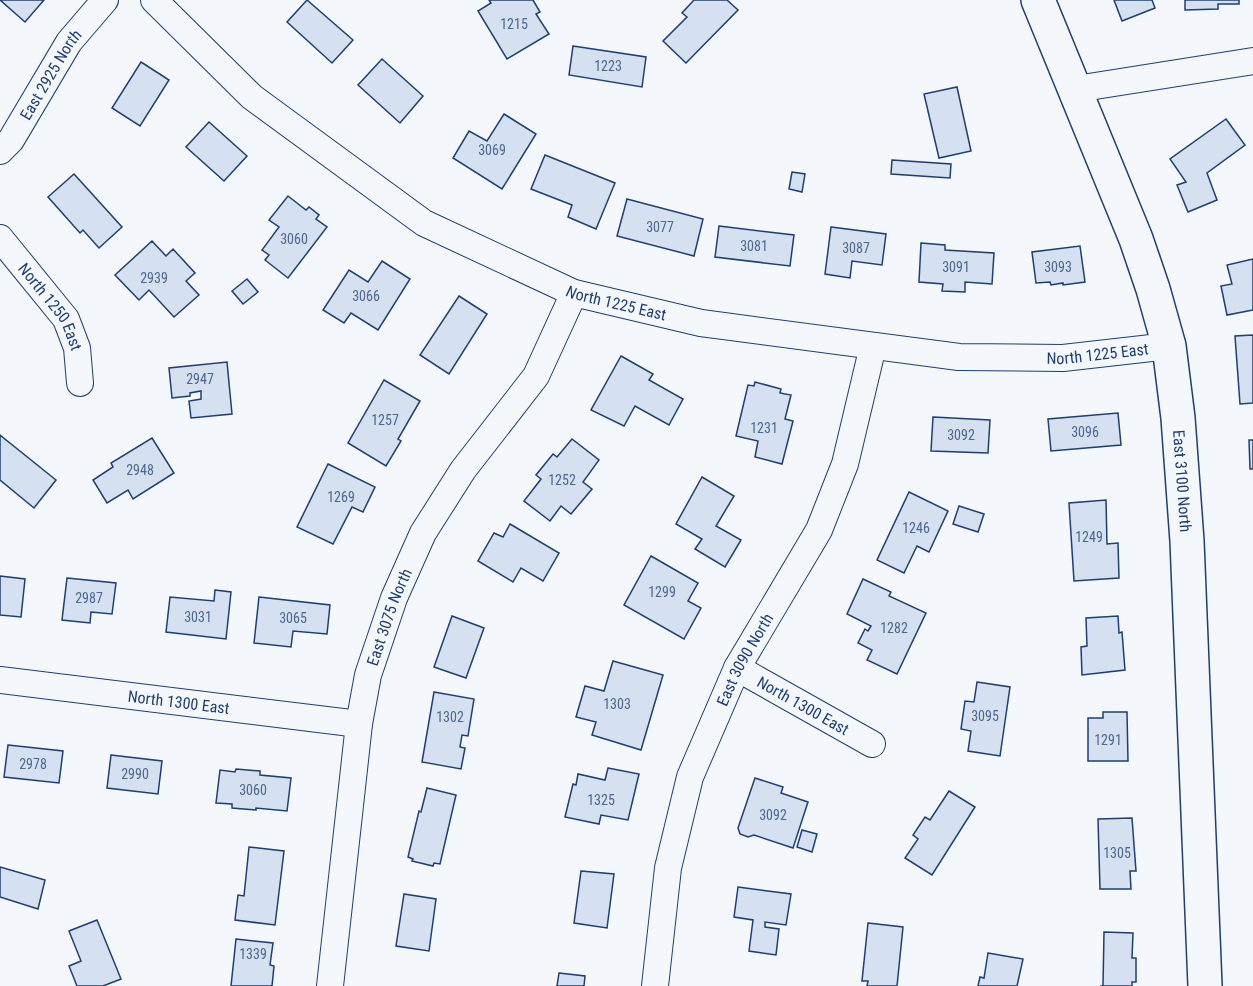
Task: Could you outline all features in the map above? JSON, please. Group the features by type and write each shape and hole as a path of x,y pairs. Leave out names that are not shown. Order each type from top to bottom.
{"main road":[{"name":"East 3100 North","path":"1038,0 1136,239 1169,346 1178,418 1187,541 1205,986"}],"street":[{"name":"East 2925 North","path":"0,151 11,140 69,42 105,0"},
{"name":"North 1225 East","path":"154,0 252,97 424,224 574,293 701,323 959,357 1063,358 1169,346"},
{"path":"1076,89 1253,61"},
{"name":"North 1250 East","path":"0,238 66,319 77,348 80,382"},
{"name":"East 3075 North","path":"330,986 359,723 368,675 394,598 423,533 463,470 536,376 574,293"},
{"name":"East 3090 North","path":"655,986 668,868 690,777 736,668 819,530 845,464 873,346"},
{"name":"North 1300 East","path":"736,668 872,744"},
{"name":"North 1300 East","path":"0,680 359,723"}],"building":[{"path":"0,0 44,0 25,22"},
{"path":"307,0 353,40 332,63 287,22"},
{"path":"489,0 533,0 540,12 536,14 549,34 507,59 478,11 491,3"},
{"path":"694,0 727,0 738,10 686,63 663,41 687,17 682,13"},
{"path":"1114,0 1152,0 1155,8 1122,21"},
{"path":"1185,0 1239,0 1239,4 1218,4 1218,9 1185,10"},
{"path":"573,46 646,57 642,87 569,75"},
{"path":"382,59 423,96 400,123 358,85"},
{"path":"141,62 169,80 140,126 112,108"},
{"path":"957,87 971,151 939,158 924,94"},
{"path":"504,114 536,134 502,189 453,158 469,131 487,141"},
{"path":"1226,119 1245,145 1207,173 1217,200 1188,212 1177,185 1186,182 1170,159"},
{"path":"209,122 247,156 224,181 186,147"},
{"path":"545,155 615,183 596,229 568,217 572,205 531,189"},
{"path":"892,160 951,164 950,178 891,174"},
{"path":"792,172 805,174 802,192 789,189"},
{"path":"74,174 122,227 99,248 83,230 80,233 48,197"},
{"path":"288,196 306,210 309,207 319,215 316,219 327,227 288,278 265,260 269,255 262,250 279,227 269,220"},
{"path":"627,199 703,219 694,256 617,236"},
{"path":"719,226 794,235 790,266 715,257"},
{"path":"831,227 886,234 882,265 852,261 850,278 825,274"},
{"path":"152,241 166,256 173,249 195,273 186,281 199,295 174,317 149,290 139,300 115,275"},
{"path":"921,243 945,245 945,250 994,253 992,284 965,282 965,292 942,291 943,284 919,282"},
{"path":"1080,246 1085,282 1063,285 1063,283 1051,285 1050,282 1036,283 1032,252"},
{"path":"1253,259 1253,310 1227,315 1221,286 1232,284 1227,265"},
{"path":"382,261 410,279 378,330 351,313 344,323 323,310 349,270 368,282"},
{"path":"247,279 258,292 243,304 232,291"},
{"path":"459,296 487,314 449,374 420,355"},
{"path":"1253,335 1253,403 1240,404 1235,336"},
{"path":"621,356 653,374 649,380 683,399 669,425 635,406 624,426 591,410"},
{"path":"227,362 232,414 191,418 189,401 201,399 201,391 190,393 190,396 172,398 169,368"},
{"path":"384,380 420,401 398,439 401,441 386,466 348,443"},
{"path":"755,382 781,389 780,393 791,395 785,419 793,421 782,464 755,457 758,441 736,436 748,385 754,386"},
{"path":"1118,413 1121,445 1051,451 1048,419"},
{"path":"933,417 990,420 988,453 931,451"},
{"path":"0,435 56,480 34,508 0,480"},
{"path":"152,438 174,473 133,499 128,490 107,503 93,480 113,467 111,463"},
{"path":"572,439 599,460 583,482 592,489 571,514 561,506 550,521 524,501 541,479 536,475 553,454 557,457"},
{"path":"1249,440 1253,440 1253,469 1250,469"},
{"path":"328,464 375,487 363,512 352,507 333,544 297,527"},
{"path":"702,477 734,496 716,526 741,540 725,567 695,549 702,539 676,524"},
{"path":"909,492 948,511 929,552 917,546 904,573 877,560"},
{"path":"1106,500 1107,544 1118,543 1119,578 1074,581 1069,503"},
{"path":"959,506 984,514 978,532 953,524"},
{"path":"510,524 559,553 543,581 521,568 513,582 478,561 494,533 503,537"},
{"path":"651,556 698,583 688,601 701,608 684,639 624,605"},
{"path":"0,576 25,579 21,617 0,615"},
{"path":"67,578 116,583 112,614 91,612 90,623 62,620"},
{"path":"863,579 891,592 889,596 926,613 897,674 867,660 872,650 858,643 865,629 868,631 871,626 847,614"},
{"path":"215,590 231,592 226,639 166,632 170,597 214,601"},
{"path":"259,597 330,605 327,634 293,631 291,647 254,643"},
{"path":"452,616 484,628 466,678 434,667"},
{"path":"1118,616 1119,633 1122,632 1125,670 1082,675 1081,647 1087,646 1086,618"},
{"path":"613,661 663,675 641,750 592,735 596,722 576,717 585,686 604,691"},
{"path":"977,682 1010,687 1000,756 968,751 971,731 961,729 965,701 974,702"},
{"path":"434,692 474,699 468,736 462,735 460,747 465,748 461,769 422,762"},
{"path":"1103,712 1127,712 1128,761 1088,761 1088,718 1103,718"},
{"path":"8,745 63,751 59,783 4,777"},
{"path":"111,755 162,761 158,794 107,788"},
{"path":"608,768 639,774 628,820 601,815 599,824 565,817 573,784 576,785 578,774 605,780"},
{"path":"236,769 260,771 260,775 291,778 287,811 232,808 232,804 216,803 220,770 235,772"},
{"path":"755,778 783,787 781,793 808,802 793,848 754,835 748,837 740,834 738,828"},
{"path":"427,788 456,795 440,864 434,863 433,866 412,861 413,859 408,857"},
{"path":"949,791 975,807 932,875 905,858 918,839 913,835 925,817 930,820"},
{"path":"1132,818 1136,871 1130,871 1131,889 1100,889 1098,819"},
{"path":"802,830 817,834 812,852 797,847"},
{"path":"249,847 284,851 275,925 235,920 238,895 244,896"},
{"path":"0,867 45,880 38,909 0,897"},
{"path":"581,871 614,874 607,928 574,923"},
{"path":"738,887 791,894 786,925 765,922 765,927 779,929 776,955 749,951 753,920 734,917"},
{"path":"404,894 436,899 429,951 396,946"},
{"path":"97,920 121,979 103,986 77,986 69,966 81,961 69,931"},
{"path":"868,923 903,927 897,986 867,986 868,981 862,981"},
{"path":"1104,932 1133,933 1132,958 1136,958 1136,982 1132,982 1132,986 1103,986"},
{"path":"236,939 273,943 270,965 274,966 272,986 231,986"},
{"path":"988,953 1023,959 1017,986 978,986 980,977 984,978"},
{"path":"559,973 585,976 584,986 557,986"}]}
